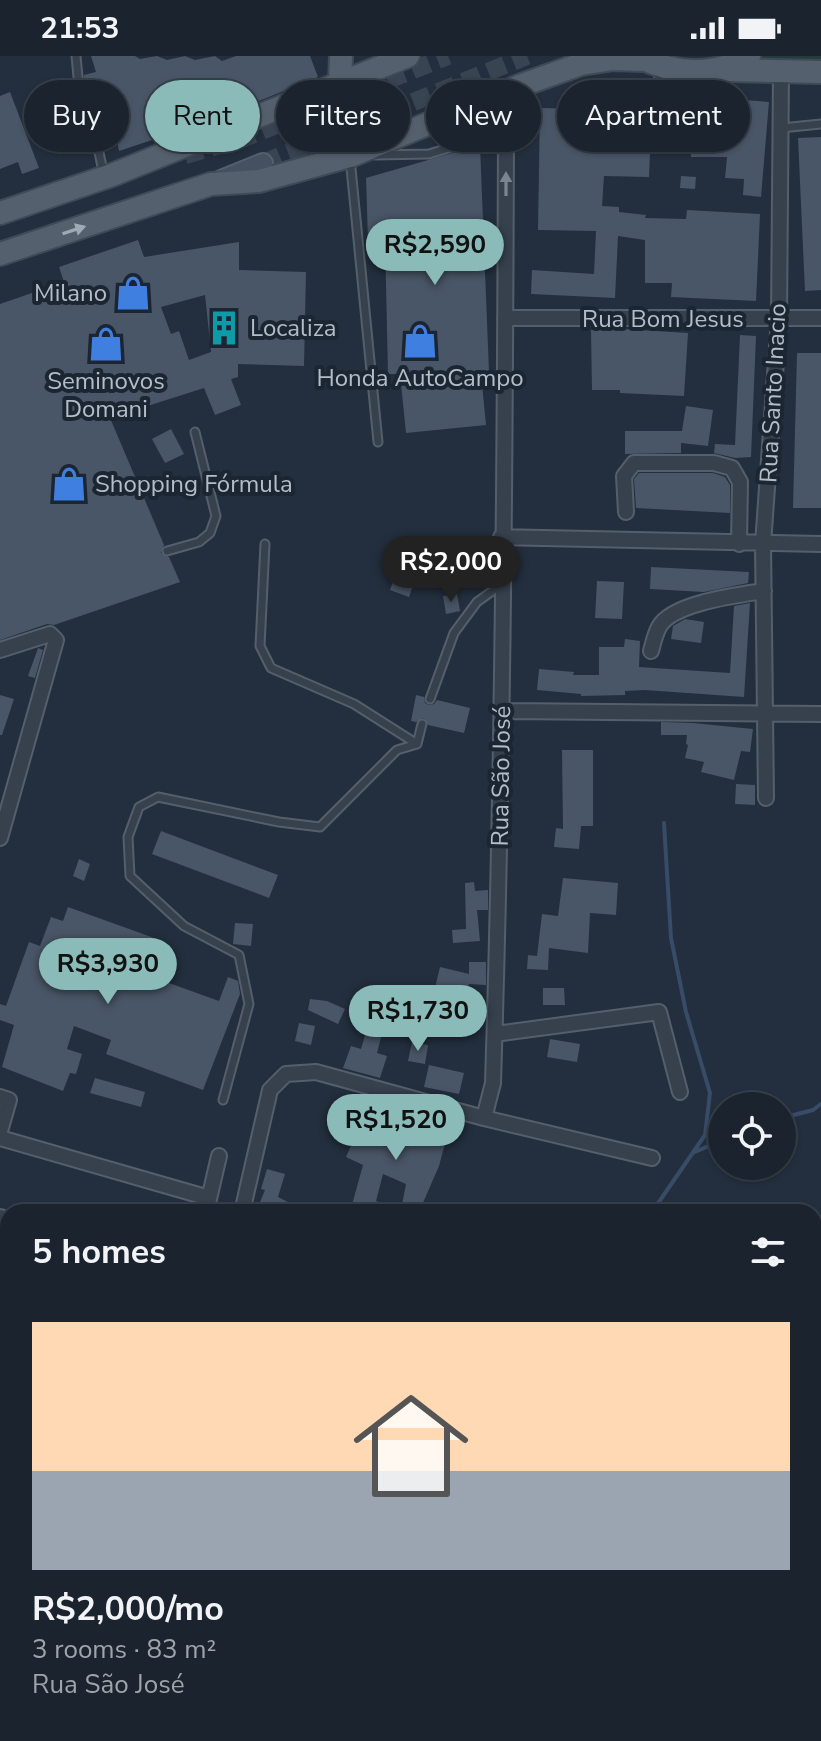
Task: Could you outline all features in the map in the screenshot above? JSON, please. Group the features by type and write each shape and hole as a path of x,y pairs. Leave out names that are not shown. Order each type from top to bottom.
{"main road":[{"path":"340,80 341,56"},
{"path":"350,80 408,56"},
{"path":"718,69 749,56"},
{"path":"536,80 581,64 613,59 647,61 691,72 718,69 821,72"},
{"path":"0,213 108,176 276,109"},
{"path":"211,184 259,181 350,156 426,125"},
{"path":"0,254 211,184 263,163"},
{"path":"108,176 147,166"}],"street":[{"name":"Rua Santo Inacio","path":"766,798 763,544 779,319 781,72"},
{"name":"Rua São José","path":"484,1118 493,1083 503,711 501,537 506,152"},
{"name":"Rua Bom Jesus","path":"505,318 821,318"},
{"path":"626,512 624,476 634,463 714,463 732,468 740,482 739,544"},
{"path":"501,537 821,544"},
{"path":"651,651 659,627 676,612 764,591"},
{"path":"0,650 50,634 56,640 0,838"},
{"path":"503,711 821,714"},
{"path":"495,1034 659,1012 680,1092"},
{"path":"244,1204 270,1090 286,1074 316,1072 484,1118 652,1158"},
{"path":"0,1097 9,1100 0,1131"},
{"path":"0,1138 205,1204"},
{"path":"208,1204 219,1156"}],"lane":[{"path":"76,56 78,77"},
{"path":"718,69 718,80"},
{"path":"781,128 821,124"},
{"path":"100,152 108,176"},
{"path":"378,442 350,156 435,152"},
{"path":"167,551 199,542 210,533 216,516 195,432"},
{"path":"265,544 260,646 271,668 354,704 417,744"},
{"path":"430,699 454,633 477,602 502,584"},
{"path":"417,744 422,724"},
{"path":"223,1100 249,1004 239,955 184,926 130,876 128,837 139,807 158,797 279,822 320,827 397,750 417,744"}],"green space":[{"path":"761,56 821,56 821,62 752,61"}],"building":[{"path":"91,56 135,56 140,59 157,56 167,60 185,56 195,60 215,56 222,61 236,56 310,56 318,77 311,80 276,80 276,94 260,101 260,80 145,80 145,142 129,148 129,80 84,80 84,75 96,72"},
{"path":"10,92 24,129 24,152 33,152 39,168 22,174 18,162 0,169 0,96"},
{"path":"750,101 769,102 761,197 743,195 744,179 725,178 727,157 691,157 691,152 750,152"},
{"path":"541,108 557,108 557,152 650,152 649,177 604,176 602,206 619,207 619,212 646,215 645,218 686,219 687,210 760,214 756,301 671,297 672,283 645,283 645,240 618,236 615,298 531,294 532,270 594,274 596,231 538,230"},
{"path":"821,137 821,290 805,291 798,138"},
{"path":"456,152 480,152 489,372 489,383 482,384 486,425 406,433 400,374 388,374 385,240 368,240 366,178"},
{"path":"681,176 696,177 695,189 680,188"},
{"path":"138,240 144,257 239,242 239,270 306,272 304,366 238,364 238,377 231,379 241,405 215,415 204,388 110,418 164,545 161,553 169,557 180,582 0,640 0,304 64,282 59,267","holes":["205,295 211,352 189,360 179,331 171,334 161,307"]},
{"path":"591,330 688,333 684,396 592,390"},
{"path":"740,335 756,336 751,457 735,458 714,453 715,444 735,445"},
{"path":"797,353 821,353 821,508 793,508"},
{"path":"686,406 713,410 708,446 681,443 681,453 625,454 625,431 682,431"},
{"path":"171,429 184,454 165,463 152,439"},
{"path":"639,473 713,473 725,477 730,485 730,513 636,508 634,479"},
{"path":"651,567 749,572 748,583 704,592 650,589"},
{"path":"396,573 415,580 409,597 390,590"},
{"path":"597,581 624,582 622,619 595,618"},
{"path":"457,594 460,611 446,614 443,596"},
{"path":"750,603 744,697 645,690 625,691 625,695 581,696 537,690 539,669 574,672 573,675 599,675 599,647 624,647 625,639 640,641 639,667 730,673 734,606"},
{"path":"685,619 704,622 701,643 671,639 673,626"},
{"path":"38,648 43,650 35,678 28,676"},
{"path":"0,695 14,699 2,735 0,735"},
{"path":"416,695 424,697 429,705 437,700 470,708 464,733 428,725 423,718 411,721"},
{"path":"661,722 753,729 750,752 741,751 734,780 701,772 704,762 685,758 687,735 661,735"},
{"path":"562,750 593,750 593,826 581,826 579,849 554,847 556,828 563,829"},
{"path":"736,784 755,785 755,805 735,804"},
{"path":"161,831 278,875 269,898 152,854"},
{"path":"79,859 90,864 84,881 73,876"},
{"path":"563,878 618,883 616,915 590,913 588,953 549,948 548,970 527,969 528,955 537,956 542,914 558,916"},
{"path":"474,882 475,891 488,890 488,910 477,910 480,941 453,943 452,930 466,929 465,883"},
{"path":"68,907 157,939 144,974 219,1001 228,977 238,981 240,994 203,1090 106,1054 111,1040 74,1026 67,1049 82,1054 76,1074 70,1073 63,1091 2,1067 14,1025 0,1020 0,1004 6,1006 29,942 40,946 51,917 63,921"},
{"path":"235,923 253,924 251,946 233,944"},
{"path":"469,962 486,962 486,985 469,984 462,1012 431,1004 440,967 469,974"},
{"path":"543,988 564,988 565,1005 543,1005"},
{"path":"310,999 327,1001 345,1009 338,1024 308,1010"},
{"path":"299,1023 315,1026 311,1045 295,1041"},
{"path":"367,1029 382,1034 377,1053 387,1056 380,1078 343,1068 351,1046 361,1049"},
{"path":"550,1039 580,1044 577,1062 547,1057"},
{"path":"412,1042 428,1045 425,1064 408,1061"},
{"path":"429,1065 464,1073 459,1094 424,1087"},
{"path":"95,1078 145,1092 141,1107 90,1093"},
{"path":"376,1107 407,1120 409,1115 449,1128 439,1166 422,1204 402,1204 406,1184 383,1174 376,1201 384,1204 352,1204 363,1165 346,1157 359,1127 366,1130"},
{"path":"267,1169 285,1174 278,1197 287,1204 259,1204 265,1190 261,1189"}],"waterway":[{"path":"658,1204 705,1135 710,1093 686,1012 671,938 664,823"},
{"path":"796,1114 813,1110 821,1104"},
{"path":"695,1152 708,1146"}],"tunnel":[{"path":"185,155 244,138 448,56"},
{"path":"263,163 527,56"}],"place":[{"name":"Milano","path":"133,293"},
{"name":"Localiza","path":"224,328"},
{"name":"Honda AutoCampo","path":"420,341"},
{"name":"Seminovos Domani","path":"106,344"},
{"name":"Shopping Fórmula","path":"69,484"}]}
